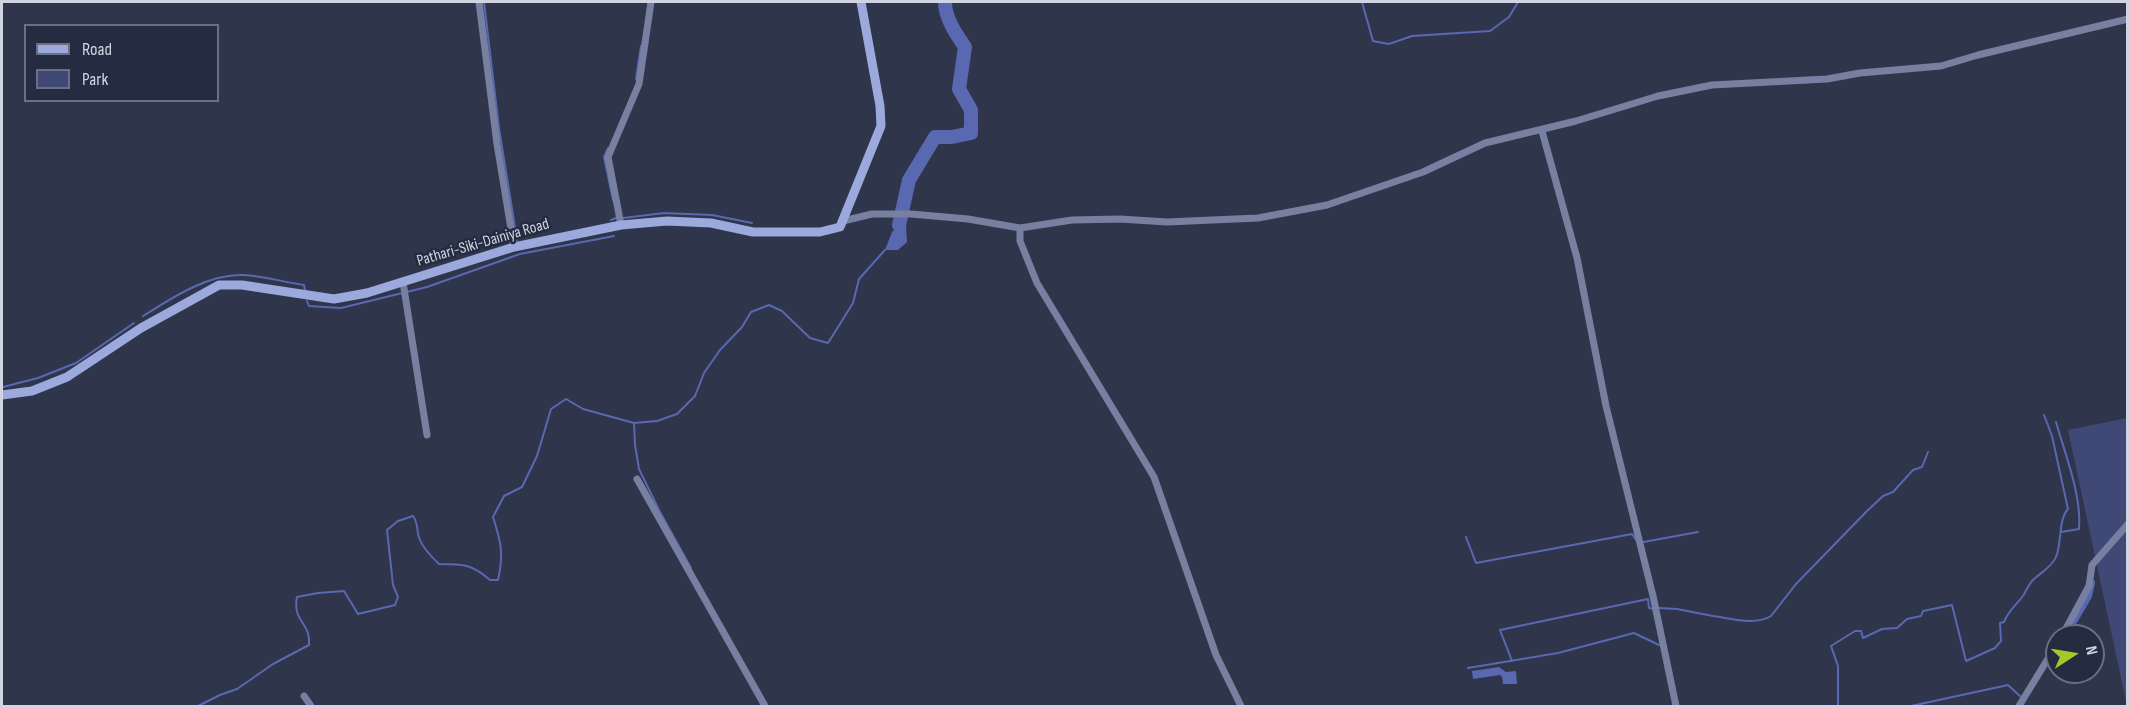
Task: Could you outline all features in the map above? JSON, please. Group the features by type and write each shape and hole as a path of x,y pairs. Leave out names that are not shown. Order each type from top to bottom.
{"main road":[{"path":"843,221 881,126 880,106 861,2"},
{"name":"Pathari-Siki-Dainiya Road","path":"2,395 32,391 67,377 141,328 219,285 242,285 334,299 367,293 514,248 621,225 667,221 711,223 753,232 820,232 840,226 843,221"}],"street":[{"path":"479,2 497,144 514,248"},
{"path":"621,225 609,157 639,84 651,2"},
{"path":"843,221 872,214 910,214 968,219 1020,228 1072,220 1120,219 1167,222 1258,218 1327,205 1409,177 1485,143 1542,131 1658,96 1712,85 1827,79 1860,73 1941,66 2127,19"},
{"path":"1542,131 1577,258 1606,406 1653,596 1676,706"},
{"path":"1020,228 1020,241 1036,283 1154,477 1216,655 1241,706"},
{"path":"403,282 427,435"},
{"path":"637,479 765,706"},
{"path":"2068,624 2089,586 2092,566 2127,524"},
{"path":"2019,706 2045,664"},
{"path":"304,696 311,706"}],"green space":[{"path":"2127,418 2127,706 2068,430"}],"shaded area":[{"path":"906,224 907,242 898,250 885,250 892,232 899,225"},
{"path":"1499,667 1506,672 1516,671 1517,684 1503,684 1500,675 1473,679 1472,671"}],"waterway":[{"path":"484,2 499,128 517,240"},
{"path":"899,225 909,180 935,137 952,137 971,133 971,110 959,89 965,47 949,20 945,2"},
{"path":"1362,2 1373,41 1389,44 1412,36 1490,31 1509,17 1518,2"},
{"path":"636,79 641,46"},
{"path":"608,148 604,157 613,200"},
{"path":"623,218 664,213 712,215 752,223"},
{"path":"611,220 616,218"},
{"path":"307,301 309,306 341,308 427,287 520,254 614,236"},
{"path":"198,706 237,689 273,664 309,645 307,631 297,612 297,597 344,591 358,614 395,605 398,597 393,585 387,530 398,521 413,516 422,544 439,564 467,566 490,580 498,580 501,548 493,517 504,496 522,487 537,456 551,409 566,399 583,409 634,423 657,421 677,414 695,396 704,373 720,350 742,327 751,312 769,305 782,311 810,338 828,343 853,303 859,279 885,250"},
{"path":"143,316 190,288 216,278 243,275 266,278 304,285 305,290"},
{"path":"3,387 38,378 76,363 134,323"},
{"path":"1838,706 1838,666 1831,646 1855,631 1861,631 1863,638 1882,629 1897,628 1907,619 1921,616 1923,611 1952,605 1966,661 1995,648 2001,641 2000,623 2004,622 2032,582 2054,561 2059,545 2061,525 2068,509 2052,436 2044,415"},
{"path":"2056,422 2072,475 2079,516 2079,529 2061,532"},
{"path":"634,423 639,469 691,568"},
{"path":"1659,608 1742,620 1758,620 1771,616 1796,584 1867,511 1883,496 1893,492 1913,470 1922,467 1928,452"},
{"path":"1466,537 1476,563 1632,534 1638,543 1698,532"},
{"path":"2074,620 2088,596 2091,583"},
{"path":"1512,661 1500,630 1648,599 1649,608 1655,609"},
{"path":"1468,668 1558,653 1634,633 1659,645"},
{"path":"1911,706 2008,685 2021,697"}]}
